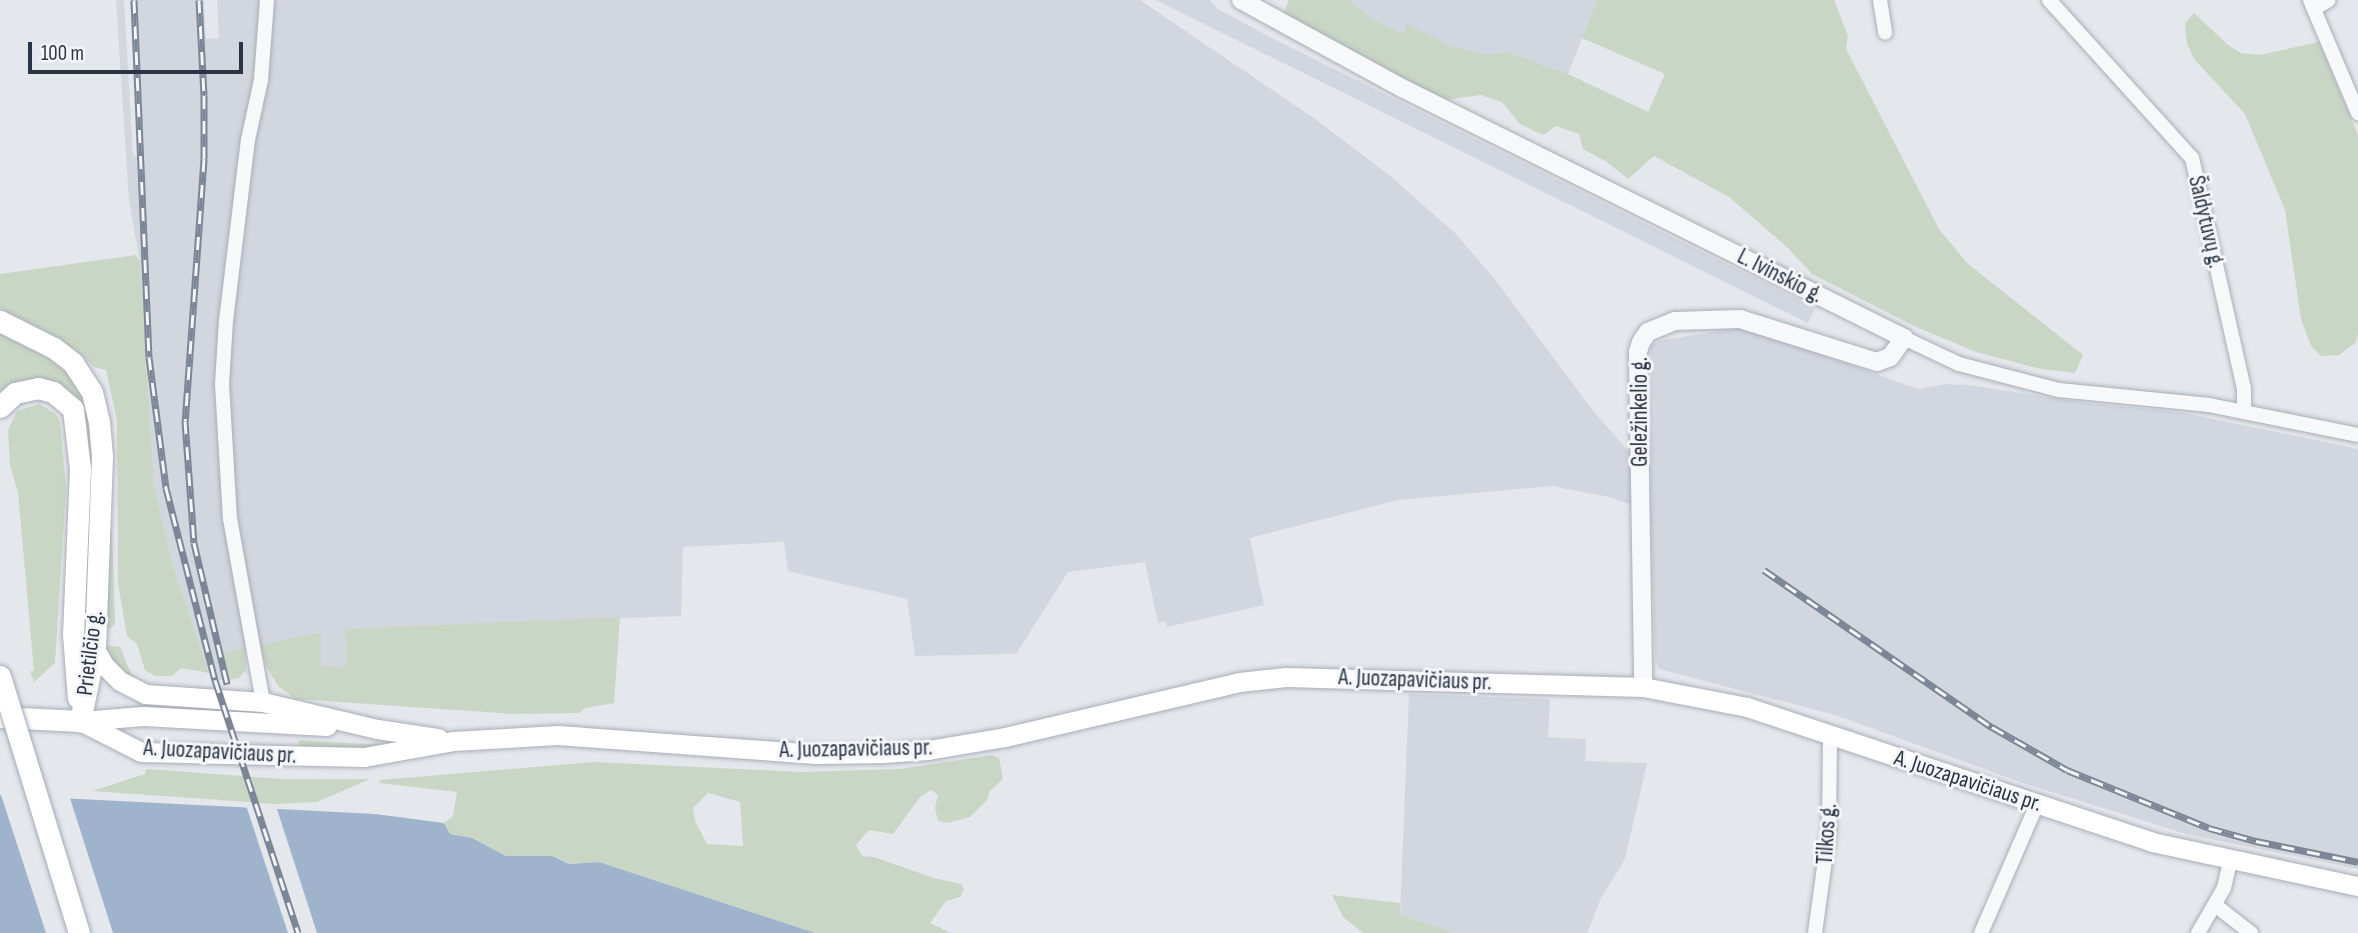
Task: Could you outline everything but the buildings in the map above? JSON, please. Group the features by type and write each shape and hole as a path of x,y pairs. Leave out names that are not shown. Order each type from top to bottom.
{"main road":[{"name":"Prietilčio g.","path":"0,321 54,348 79,370 92,392 102,456 95,649 80,721"},
{"name":"Prietilčio g.","path":"0,407 15,393 38,388 53,392 73,409 80,469 73,634 80,721"},
{"name":"A. Juozapavičiaus pr.","path":"95,649 105,666 120,681 145,694 263,702 377,729 453,741"},
{"path":"0,676 79,933"},
{"name":"A. Juozapavičiaus pr.","path":"80,721 141,752 364,757 453,741 558,735 816,754 882,753 928,750 1005,737 1239,682 1286,677 1643,687 1720,700 2152,842 2230,861 2358,886"},
{"name":"A. Juozapavičiaus pr.","path":"80,721 143,716 377,729"},
{"path":"0,717 80,721"}],"street":[{"path":"263,702 230,519 222,384 226,321 248,140 261,80 267,0"},
{"name":"L. Ivinskio g.","path":"1241,0 1402,88 1959,364 2059,390 2172,400 2244,411 2358,435"},
{"path":"1880,0 1885,33"},
{"name":"Šaldytuvų g.","path":"2049,0 2192,158 2244,388 2244,411"},
{"path":"2329,0 2312,5 2358,113"},
{"name":"Geležinkelio g.","path":"1643,687 1638,352 1648,332 1675,321 1740,319 1878,362 1891,357 1903,338"},
{"name":"Tilkos g.","path":"1815,933 1829,831 1830,734"},
{"path":"1981,933 2037,804"},
{"path":"2198,933 2224,888 2230,861"},
{"path":"2215,905 2251,933"}],"shaded area":[{"path":"116,0 124,0 133,157 139,156 130,0 204,0 206,39 219,38 217,0 1140,0 1315,119 1389,175 1456,234 1493,277 1594,412 1630,453 1632,505 1609,497 1552,486 1398,500 1250,538 1264,605 1167,627 1165,621 1158,623 1145,562 1068,572 1016,654 915,656 907,599 788,571 784,542 683,547 681,616 345,629 346,667 320,666 320,632 223,653 230,680 215,680 209,673 172,562 154,485 140,262 129,201"},
{"path":"1156,0 1210,0 1218,9 1274,39 1815,308 1808,323"},
{"path":"1349,0 1597,0 1568,74 1508,52 1487,55 1450,46 1409,25 1403,34 1376,21"},
{"path":"1743,327 1918,389 1946,384 1969,385 2079,402 2179,412 2358,449 2358,869 2186,834 2023,783 1835,715 1659,669 1655,659 1651,520 1651,347 1658,341"},
{"path":"1409,694 1550,699 1548,737 1586,739 1585,761 1647,763 1625,859 1601,898 1587,933 1457,933 1400,915"}],"green space":[{"path":"1289,0 1349,0 1376,21 1403,34 1408,24 1450,46 1487,55 1508,52 1568,74 1648,112 1665,74 1582,38 1597,0 1834,0 1848,36 1846,49 1939,229 1967,263 2083,355 2075,373 2041,369 1976,352 1916,327 1812,274 1788,248 1729,197 1654,156 1628,179 1607,162 1583,149 1579,134 1556,126 1543,135 1520,124 1502,102 1481,95 1445,100 1313,32 1283,15"},
{"path":"2194,13 2228,45 2241,53 2260,55 2319,42 2358,135 2358,334 2355,343 2339,355 2321,356 2311,346 2301,319 2285,210 2245,114 2195,60 2187,44 2185,23"},
{"path":"136,255 140,262 154,485 172,562 209,673 181,668 172,676 155,676 145,670 137,644 127,636 118,583 117,420 106,370 94,367 77,351 0,308 0,274"},
{"path":"0,333 42,352 69,371 82,392 90,426 79,402 57,383 43,378 25,380 0,391"},
{"path":"39,404 56,414 60,422 66,488 55,663 34,682 30,671 34,671 18,492 10,465 8,430 17,411"},
{"path":"108,529 112,530 115,624 110,629 105,626"},
{"path":"620,617 614,703 585,708 579,713 512,714 296,699 278,686 266,666 259,645 321,632 321,666 346,667 345,629"},
{"path":"104,645 120,647 134,681 112,662"},
{"path":"245,648 246,670 239,678 230,680 223,653"},
{"path":"299,740 399,745 353,750 299,746"},
{"path":"992,755 999,758 1003,779 970,817 947,823 938,821 935,808 938,795 931,790 920,797 893,834 869,830 856,845 862,856 874,857 934,878 961,884 964,889 960,897 946,901 930,923 951,933 815,933 599,862 569,864 552,856 506,856 472,838 450,834 444,823 453,816 457,792 379,783 380,780 594,762 801,772 900,769","holes":["708,793 740,802 743,846 707,844 695,821 693,808"]},
{"path":"146,769 282,779 370,779 317,802 276,804 92,791 145,774"},
{"path":"1332,895 1400,903 1400,915 1457,933 1363,933 1343,917"}],"water":[{"path":"0,795 375,814 444,823 450,834 472,838 506,856 552,856 569,864 599,862 815,933 0,933"}],"pier":[{"path":"0,792 69,795 113,933 46,933"},
{"path":"246,805 276,806 317,933 288,933"}],"railway":[{"path":"134,0 149,357 166,488 215,680 298,933"},
{"path":"199,0 204,159 185,421 194,543 227,684"},
{"path":"1764,570 1992,727 2067,770 2209,828 2256,841 2358,862"}]}
